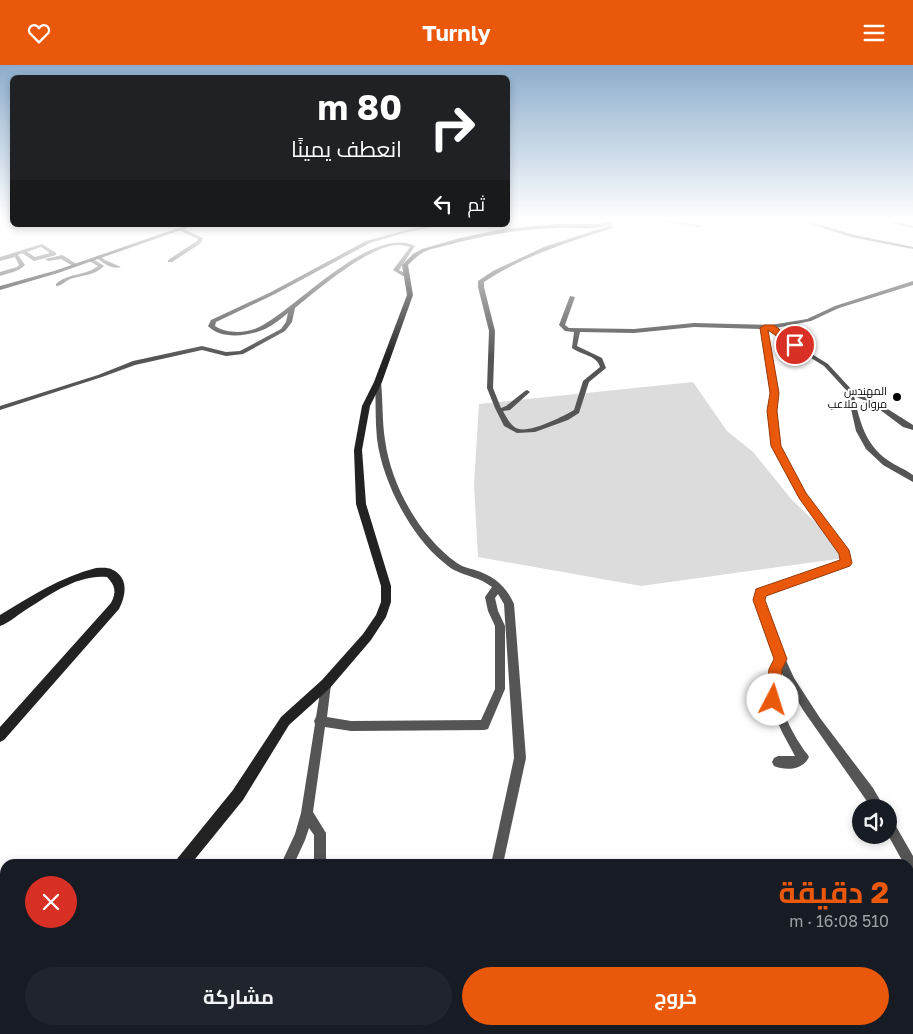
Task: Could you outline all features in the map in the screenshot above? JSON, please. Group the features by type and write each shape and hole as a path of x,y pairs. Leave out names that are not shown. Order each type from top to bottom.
{"street":[{"path":"20,266 0,274 3,288 71,266"},
{"path":"58,285 71,277 97,270 101,266"},
{"path":"323,266 273,293 213,321 211,326 216,330 229,333 249,331 265,326 346,266"},
{"path":"399,266 396,270 405,275"},
{"path":"186,859 238,795 285,721 326,684 367,637 381,617 386,602 386,586 361,504 358,450 366,406 378,382 410,295 411,286 405,275 405,266"},
{"path":"507,266 481,281 481,287 492,331 490,388 500,411 510,427 517,431 535,430 577,411 586,381 604,368 599,358 582,353 574,347 577,331"},
{"path":"572,297 567,305 562,325 567,330 634,331 694,325 768,327 809,320 837,307 913,283"},
{"path":"0,408 100,376 133,363 172,356 187,351 207,349 226,354 241,353 282,330 289,321 292,307"},
{"path":"768,327 826,365 850,391 873,402 906,425 913,427"},
{"path":"768,327 775,393 772,411 776,446 802,495 845,553 846,563 760,593 759,600 780,659 797,692 873,799"},
{"path":"378,382 380,435 385,462 408,514 416,527 456,568 476,574 498,587 505,593 509,604 520,757 498,859"},
{"path":"850,391 858,431 865,441 886,464 900,469 913,479"},
{"path":"500,411 508,408 527,393"},
{"path":"0,621 68,580 98,571 110,573 116,578 120,586 120,597 115,606 0,736"},
{"path":"319,721 351,726 484,725 500,689 500,626 493,611 490,597 498,587"},
{"path":"778,762 798,762 803,757 798,751 773,700 776,669 780,659"},
{"path":"290,859 301,836 307,813 319,721 326,684"},
{"path":"307,813 320,833 320,859"},
{"path":"897,839 908,859"}],"shaded area":[{"path":"693,382 727,431 753,452 792,500 852,557 641,586 478,557 474,485 479,404"}],"place":[{"name":"المهندس مروان ملاعب","path":"897,397"}],"route":[{"path":"773,700 776,669 780,659 759,600 760,593 846,563 845,553 802,495 776,446 772,429 775,393 764,328 771,327 784,339 795,345"}]}
